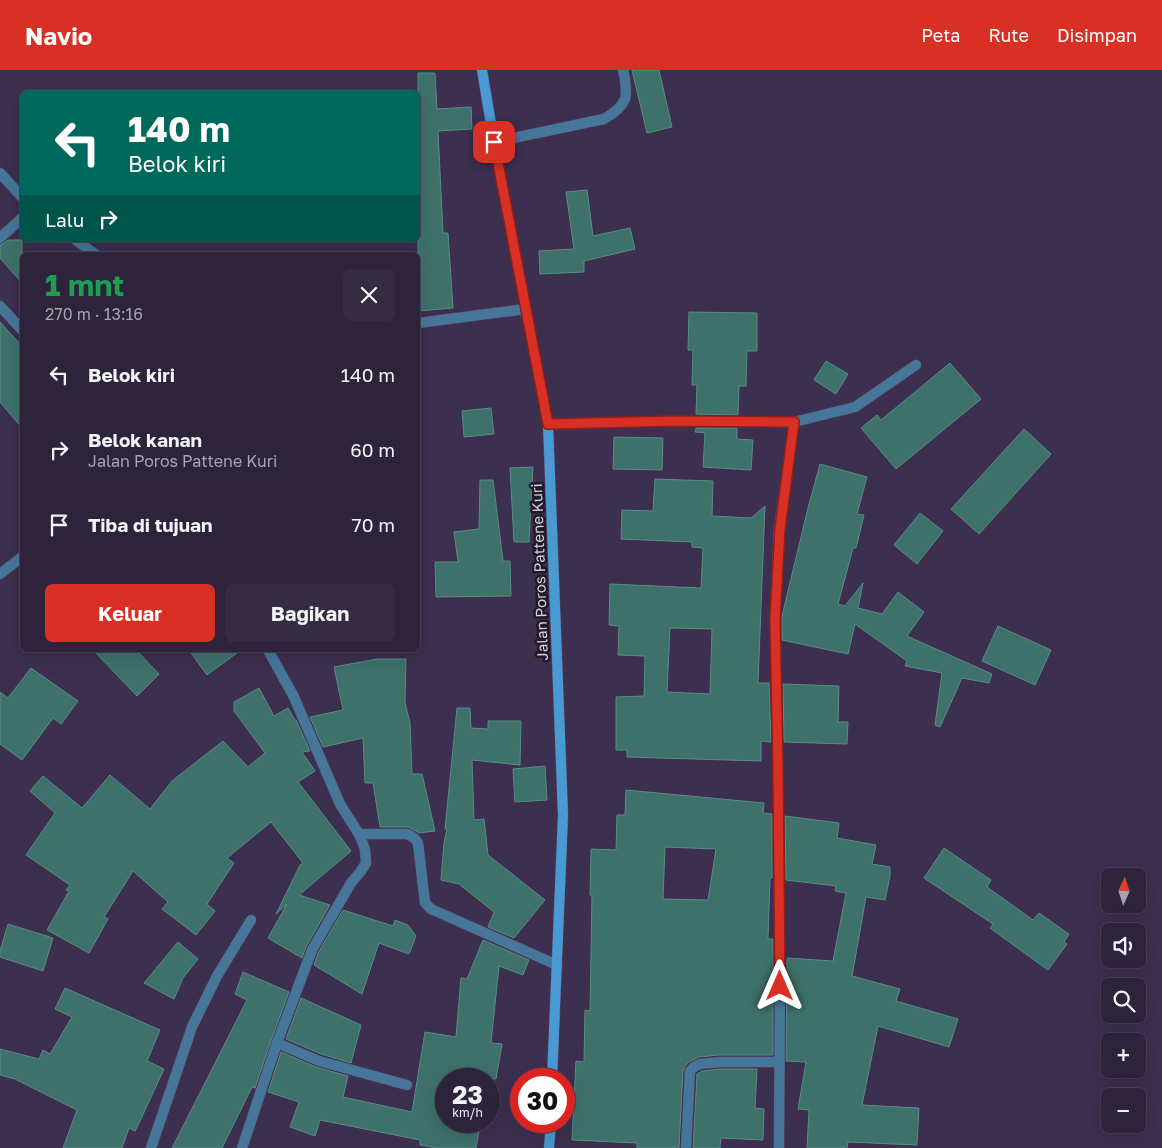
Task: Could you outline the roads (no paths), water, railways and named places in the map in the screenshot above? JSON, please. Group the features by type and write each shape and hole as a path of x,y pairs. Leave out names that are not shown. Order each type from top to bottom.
{"street":[{"name":"Jalan Poros Pattene Kuri","path":"482,70 548,424 563,815 552,1068"},
{"path":"494,142 604,119 614,113 625,99 623,70"},
{"path":"0,173 20,195"},
{"path":"0,238 20,220"},
{"path":"79,242 92,252"},
{"path":"1,307 20,328"},
{"path":"420,323 526,308"},
{"path":"548,424 676,421 794,422 855,408 916,365"},
{"path":"779,1148 778,777 775,619 780,529 794,422"},
{"path":"0,574 20,559"},
{"path":"242,1148 277,1043 312,950 351,883 362,871 366,863 365,849 359,834 340,804 294,697 269,652"},
{"path":"359,834 408,834 418,843 425,904 427,906 557,966"},
{"path":"151,1148 192,1027 217,976 251,920"},
{"path":"277,1043 319,1060 407,1085"},
{"path":"686,1148 690,1071 694,1067 700,1064 720,1062 779,1062"},
{"path":"549,1148 550,1133"}]}
